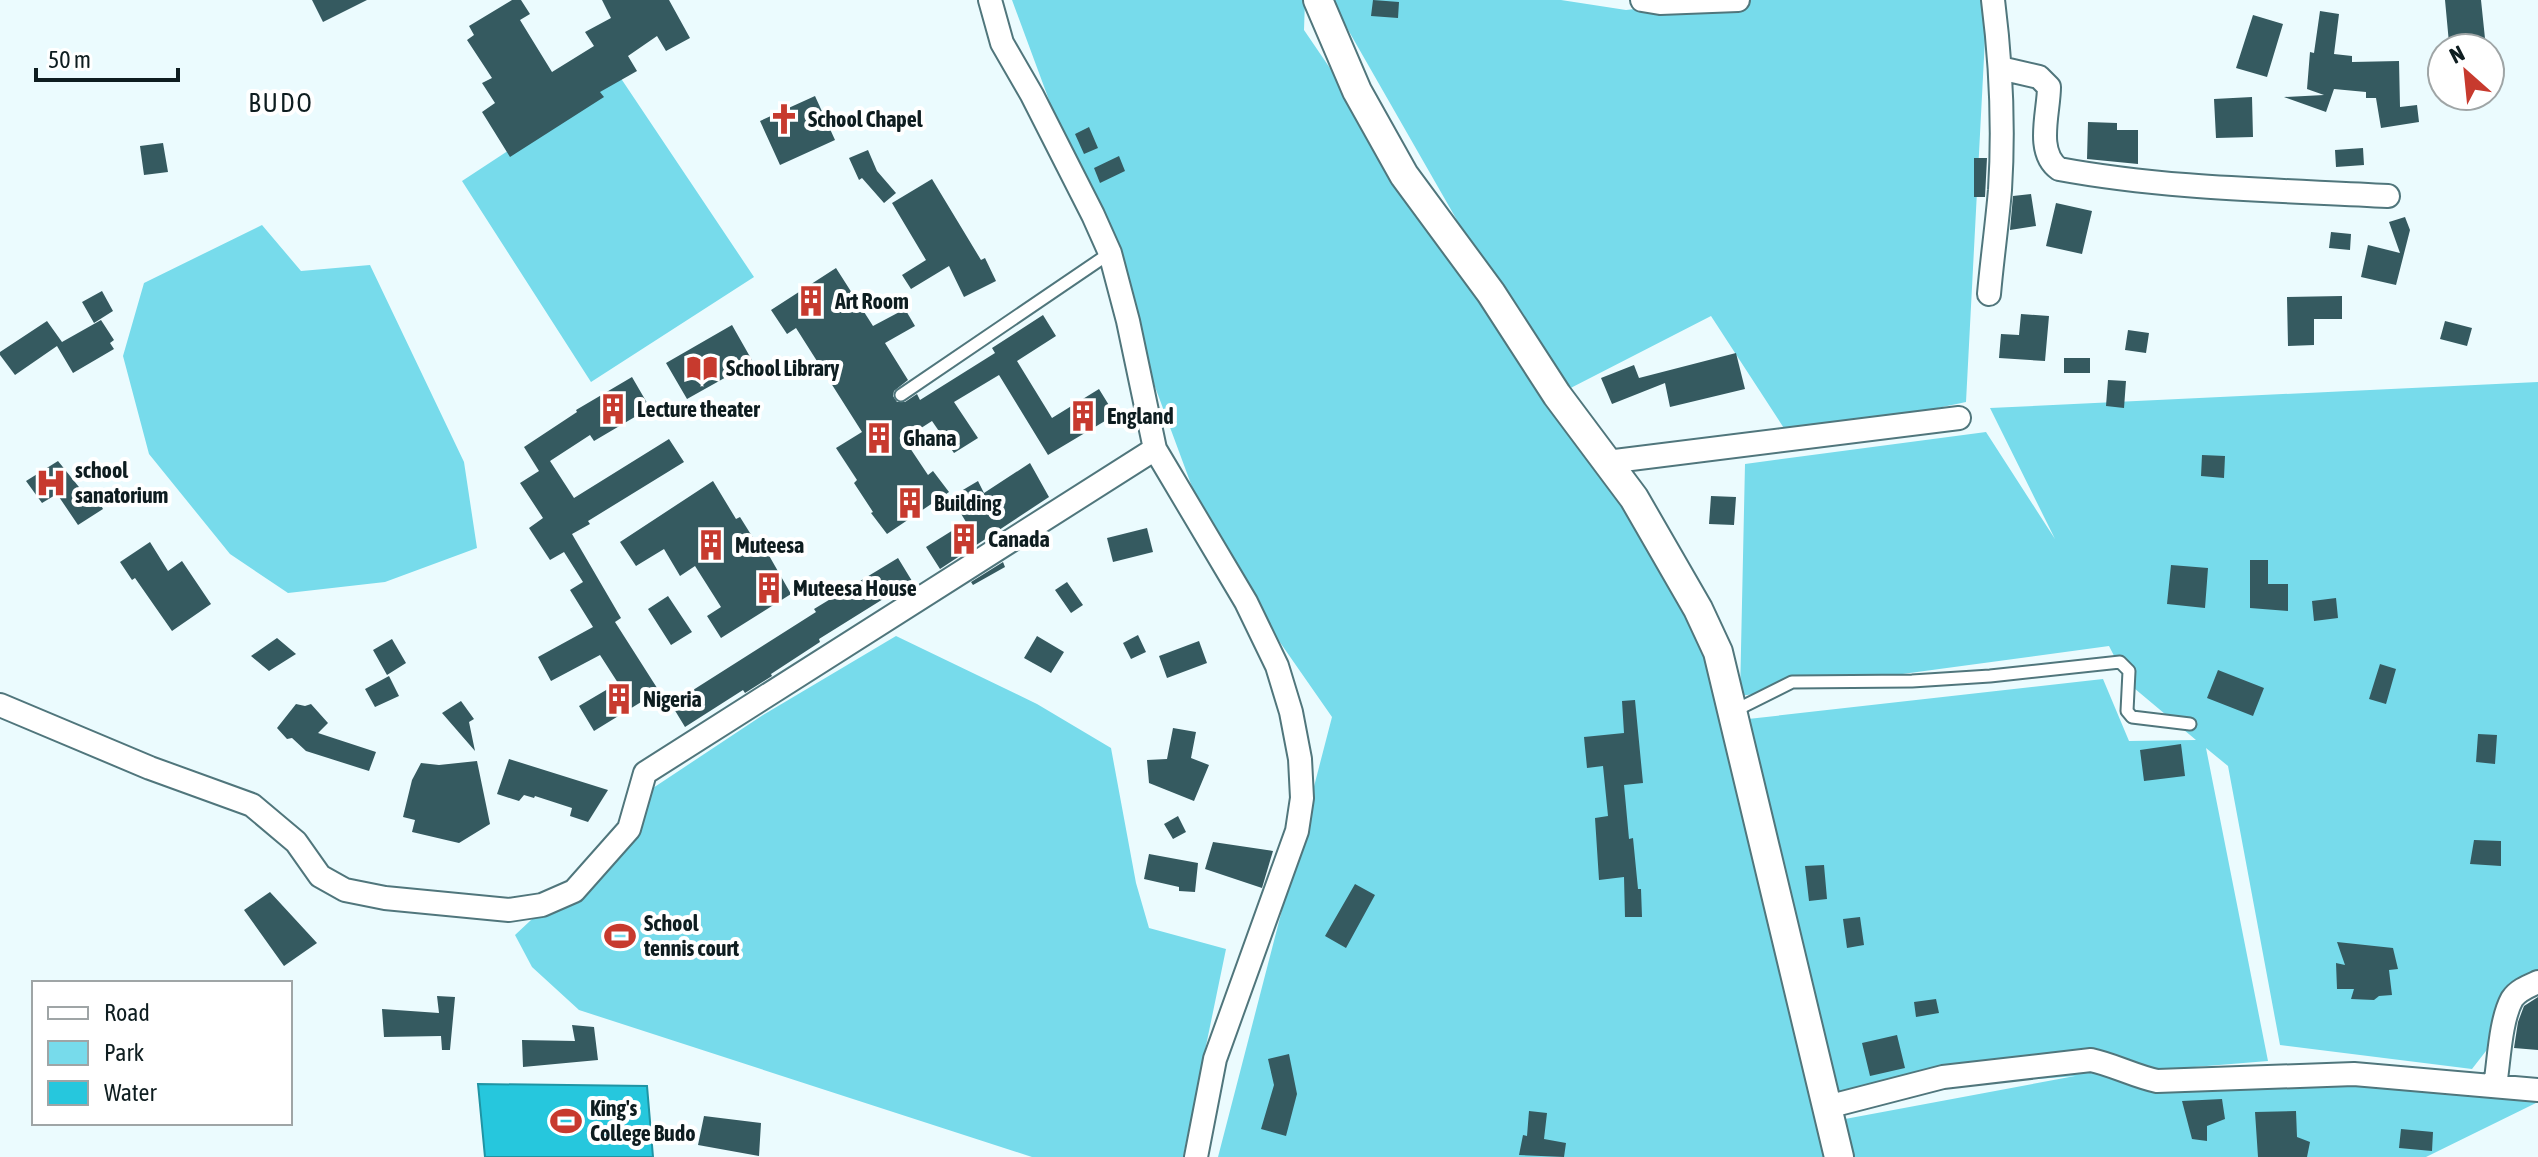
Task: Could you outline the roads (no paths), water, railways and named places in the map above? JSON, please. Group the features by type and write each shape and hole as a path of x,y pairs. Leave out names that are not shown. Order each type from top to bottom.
{"street":[{"path":"990,0 1002,43 1032,95 1110,253 1155,449 1246,602 1277,666 1291,712 1300,759 1302,798 1297,831 1215,1059 1196,1157"},
{"path":"1318,0 1357,91 1404,175 1491,293 1557,395 1634,498 1698,609 1718,652 1839,1157"},
{"path":"1642,0 1660,3 1738,0"},
{"path":"1989,294 2000,190 2000,68 1993,0"},
{"path":"2000,68 2039,77 2049,87 2045,148 2047,157 2059,169 2115,179 2184,185 2388,196"},
{"path":"1607,462 1959,418"},
{"path":"0,705 150,768 252,805 296,842 320,876 345,890 385,898 509,910 542,905 574,891 629,829 645,773 1155,449"},
{"path":"2495,1086 2506,1017 2513,998 2538,982"},
{"path":"1827,1107 1943,1077 2091,1060 2157,1081 2354,1074 2538,1090"}],"lane":[{"path":"901,395 1110,253"},
{"path":"1734,711 1792,682 1912,681 2120,662 2129,671 2127,711 2132,717 2190,724"}],"water":[{"name":"King's College Budo","path":"478,1084 647,1086 653,1157 485,1157"}],"place":[{"name":"School Chapel","path":"784,119"},
{"name":"Art Room","path":"811,301"},
{"name":"School Library","path":"702,368"},
{"name":"Lecture theater","path":"613,409"},
{"name":"England","path":"1083,416"},
{"name":"Ghana","path":"879,438"},
{"name":"school sanatorium","path":"51,483"},
{"name":"Building","path":"910,503"},
{"name":"Canada","path":"964,539"},
{"name":"Muteesa","path":"711,545"},
{"name":"Muteesa House","path":"769,588"},
{"name":"Nigeria","path":"619,699"},
{"name":"School tennis court","path":"620,936"},
{"name":"King's College Budo","path":"566,1121"}],"district":[{"name":"BUDO","path":"281,103"}]}
